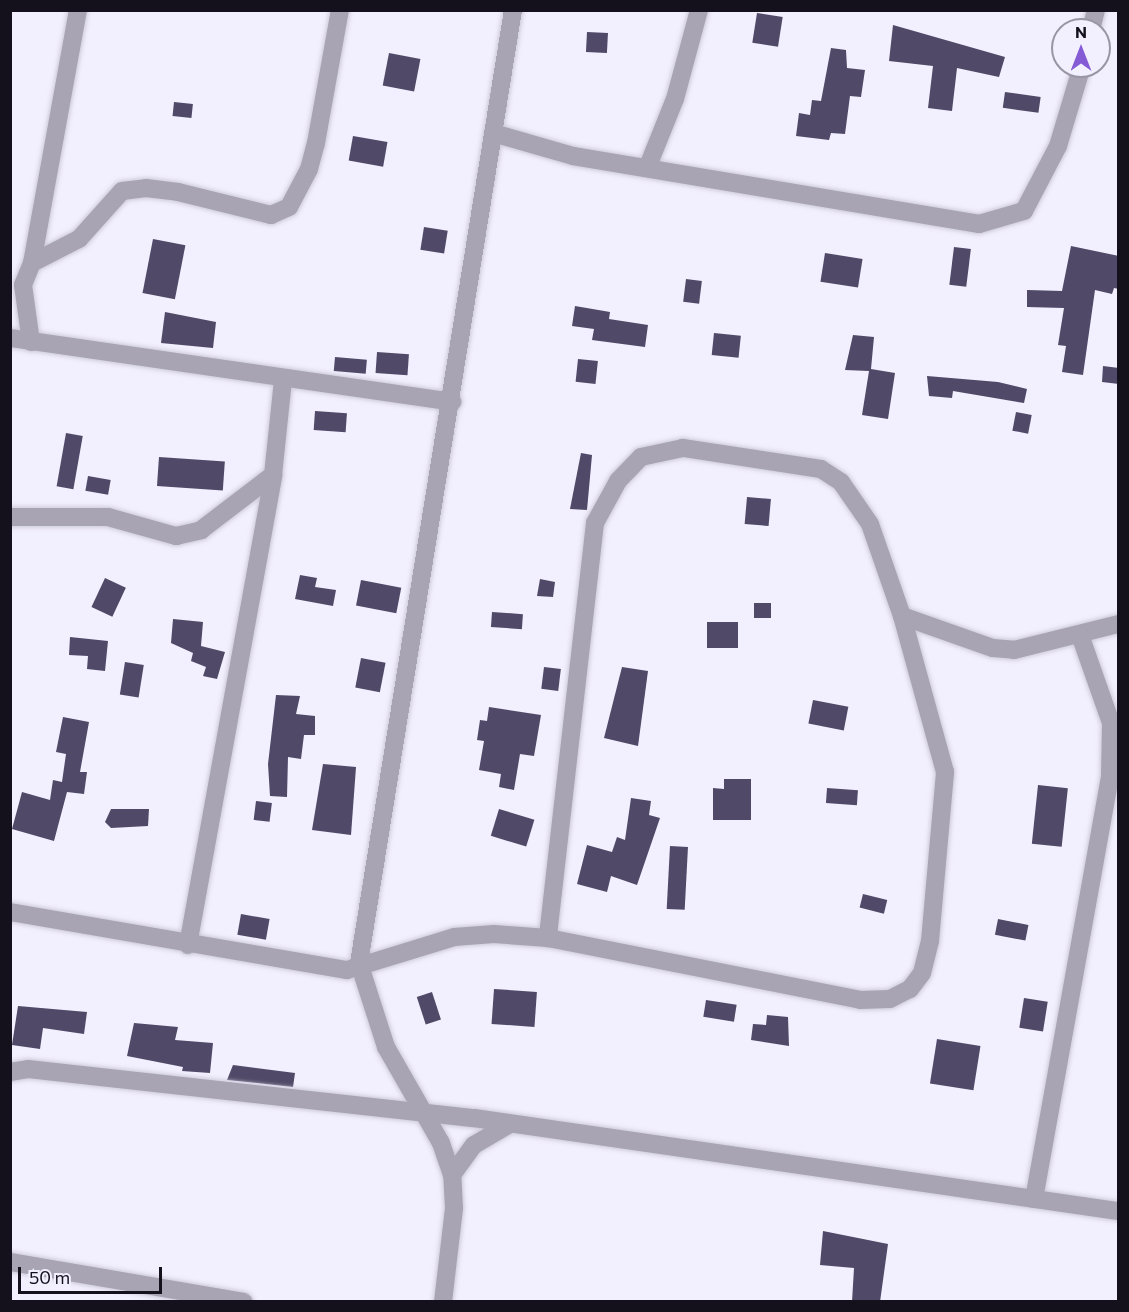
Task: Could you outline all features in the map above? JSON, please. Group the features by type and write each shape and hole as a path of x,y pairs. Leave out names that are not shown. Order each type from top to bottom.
{"street":[{"path":"31,342 23,304 23,285 32,263 78,10"},
{"path":"32,263 79,239 122,192 146,188 178,192 271,215 289,207 316,143 340,10"},
{"path":"443,1302 454,1208 452,1175 441,1143 419,1112 386,1047 359,963 452,402 513,10"},
{"path":"648,166 675,99 699,10"},
{"path":"493,133 573,156 648,166 979,224 1002,221 1024,211 1058,146 1079,78"},
{"path":"10,339 284,380 452,402"},
{"path":"188,945 273,475 284,380"},
{"path":"10,912 188,945 347,970 359,963 454,937 494,934 548,938 860,1000 890,999 910,989 922,973 930,941 945,772 902,616 860,505 842,482 821,469 683,448 641,457 618,482 596,523 548,938"},
{"path":"10,517 108,518 176,536 201,530 273,475"},
{"path":"902,616 993,648 1014,650 1119,624"},
{"path":"1034,1199 1110,776 1111,723 1080,635"},
{"path":"10,1072 28,1069 419,1112 1119,1211"},
{"path":"452,1175 474,1145 510,1124"},
{"path":"10,1262 244,1302"}],"building":[{"path":"757,13 783,17 778,47 752,43"},
{"path":"893,25 1005,57 999,77 957,68 952,111 928,108 933,66 889,61"},
{"path":"587,32 608,33 607,53 586,52"},
{"path":"831,48 846,50 847,68 865,70 861,97 850,96 845,134 831,133 829,140 796,136 799,113 810,115 812,100 821,101"},
{"path":"389,53 420,59 414,91 383,85"},
{"path":"1005,92 1041,97 1038,113 1003,108"},
{"path":"174,102 193,104 191,118 173,116"},
{"path":"353,136 387,142 383,167 349,161"},
{"path":"424,227 448,231 444,253 420,250"},
{"path":"153,239 185,245 175,299 143,293"},
{"path":"1071,246 1119,256 1119,289 1114,288 1112,294 1095,290 1083,375 1062,372 1066,346 1058,345 1064,308 1027,307 1027,290 1062,291"},
{"path":"954,247 971,249 966,287 949,285"},
{"path":"825,253 863,259 858,288 820,282"},
{"path":"686,279 702,281 699,304 683,302"},
{"path":"575,306 610,312 609,319 648,325 645,347 592,340 594,329 572,326"},
{"path":"165,312 216,322 213,348 161,343"},
{"path":"714,333 741,336 739,358 712,355"},
{"path":"853,335 874,337 871,369 895,373 888,419 862,415 869,371 845,370"},
{"path":"377,352 409,354 407,375 376,373"},
{"path":"335,357 367,360 366,374 334,371"},
{"path":"578,359 598,361 595,384 576,382"},
{"path":"1103,366 1119,368 1119,384 1102,382"},
{"path":"927,376 998,382 1027,389 1024,403 953,391 952,398 929,396"},
{"path":"315,411 347,413 346,432 314,430"},
{"path":"1016,412 1032,415 1028,434 1012,431"},
{"path":"66,433 83,436 73,489 57,486"},
{"path":"581,453 592,455 587,510 570,509"},
{"path":"159,457 225,462 223,491 157,486"},
{"path":"88,476 111,480 108,495 85,491"},
{"path":"747,497 771,499 769,526 745,524"},
{"path":"300,575 317,578 315,587 336,590 333,606 295,599"},
{"path":"105,578 126,588 112,617 91,607"},
{"path":"540,579 555,582 553,597 537,596"},
{"path":"361,580 401,588 396,613 356,606"},
{"path":"754,603 771,603 771,618 754,618"},
{"path":"492,612 523,614 522,629 491,627"},
{"path":"173,619 203,622 201,646 225,652 217,679 203,676 206,667 191,661 193,653 171,643"},
{"path":"707,622 738,622 738,648 707,648"},
{"path":"70,637 108,641 105,671 87,669 88,656 69,655"},
{"path":"361,658 386,663 380,692 355,687"},
{"path":"125,662 144,665 139,698 120,695"},
{"path":"544,667 561,669 558,691 541,689"},
{"path":"622,667 648,671 638,746 604,738"},
{"path":"276,695 300,696 296,714 315,716 315,735 304,735 301,759 288,757 287,797 270,796 268,764"},
{"path":"813,700 848,707 844,730 808,724"},
{"path":"489,707 541,715 534,756 520,754 514,790 499,787 501,774 479,770 484,741 477,740 480,720 487,721"},
{"path":"63,717 89,722 80,772 87,772 84,794 67,792 54,841 12,829 22,792 50,800 53,780 62,782 66,754 56,752"},
{"path":"323,764 356,767 351,835 312,830"},
{"path":"724,779 751,779 751,820 713,820 713,788 724,789"},
{"path":"1038,785 1068,788 1062,847 1032,844"},
{"path":"827,788 858,790 857,805 826,803"},
{"path":"631,798 651,801 649,815 660,818 637,885 611,876 607,892 577,884 587,845 612,852 617,837 625,840"},
{"path":"256,801 272,803 270,822 254,820"},
{"path":"111,809 149,809 148,826 111,828 105,822"},
{"path":"499,809 534,820 526,847 491,836"},
{"path":"670,846 688,847 685,910 667,909"},
{"path":"863,894 887,900 884,914 860,908"},
{"path":"241,914 270,919 266,940 237,935"},
{"path":"998,919 1028,925 1025,941 995,935"},
{"path":"494,989 537,992 534,1027 492,1024"},
{"path":"432,992 441,1020 426,1025 417,997"},
{"path":"1024,998 1048,1002 1043,1031 1019,1028"},
{"path":"706,1000 737,1005 734,1022 703,1017"},
{"path":"18,1006 87,1012 84,1034 43,1028 40,1049 12,1045"},
{"path":"767,1015 788,1017 789,1046 751,1040 753,1024 766,1025"},
{"path":"134,1023 178,1027 175,1040 213,1043 210,1073 182,1071 183,1067 127,1056"},
{"path":"937,1039 980,1046 973,1090 930,1083"},
{"path":"233,1065 295,1073 293,1087 227,1080"},
{"path":"823,1231 888,1244 880,1302 852,1302 854,1268 820,1265"}]}
